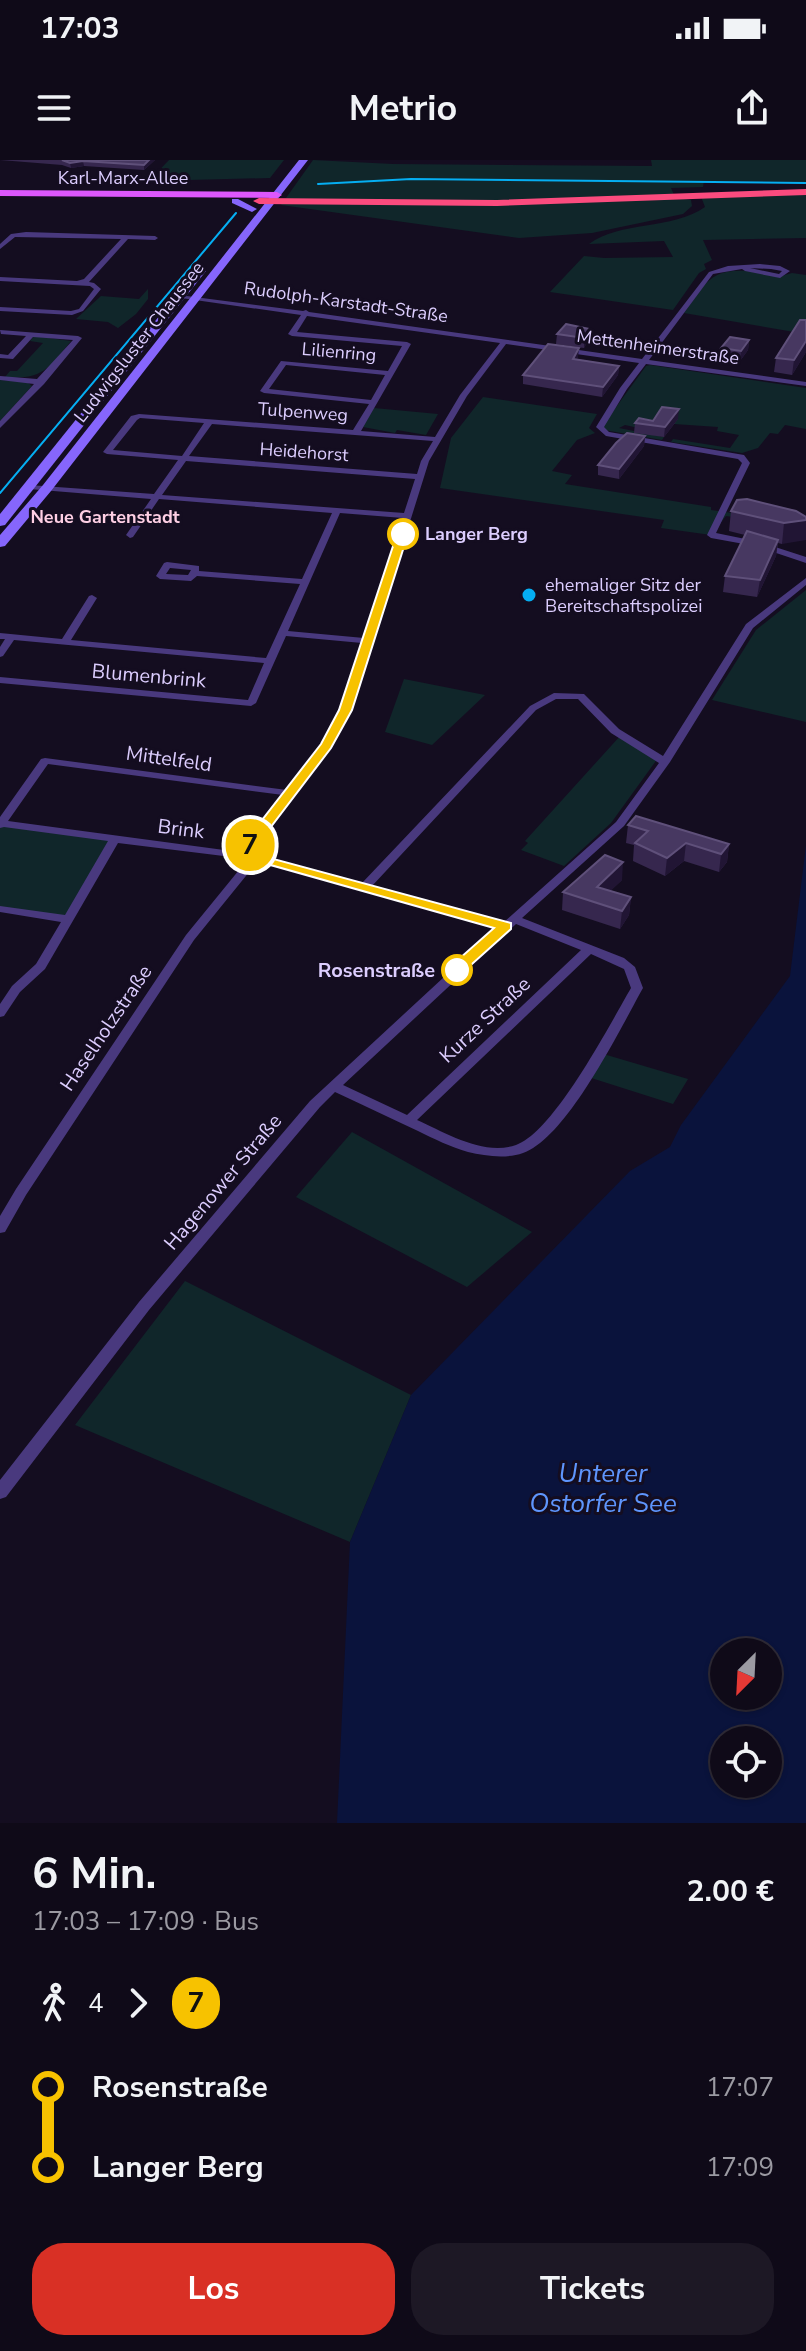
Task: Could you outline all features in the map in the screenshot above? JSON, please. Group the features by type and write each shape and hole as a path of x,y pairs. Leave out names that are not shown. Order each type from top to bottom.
{"highway":[{"path":"268,198 497,203 699,192 806,190"}],"main road":[{"name":"Karl-Marx-Allee","path":"0,195 268,198"}],"street":[{"name":"Ludwigsluster Chaussee","path":"0,543 197,297 292,160"},
{"name":"Ludwigsluster Chaussee","path":"0,522 181,296 304,160"},
{"path":"240,198 295,198"},
{"path":"0,247 13,235 26,234 155,238"},
{"path":"56,279 86,281 126,237"},
{"path":"745,269 780,276 787,271 776,268 745,269 719,270 707,276 600,427 606,434 741,457 746,463 711,535 757,544 806,560"},
{"path":"0,279 85,283 98,289 81,310 72,313 0,309"},
{"name":"Rudolph-Karstadt-Straße","path":"181,296 505,341"},
{"name":"Tulpenweg","path":"306,312 292,334 407,344 356,432"},
{"path":"0,426 78,338 1,332"},
{"path":"0,368 32,334"},
{"path":"333,1086 480,1151 521,1149 540,1139 592,1066 637,988 629,967 590,948 510,922 242,855 327,745 346,710 436,439 464,395 505,341"},
{"name":"Mettenheimerstraße","path":"505,341 806,384"},
{"path":"0,356 10,357"},
{"name":"Lilienring","path":"373,402 264,391 284,363 390,373"},
{"path":"0,378 41,382"},
{"name":"Heidehorst","path":"248,424 134,418 107,452 421,477"},
{"path":"130,535 154,496 161,492 209,422"},
{"name":"Tulpenweg","path":"248,424 436,439"},
{"path":"29,487 408,516"},
{"path":"337,511 282,633 367,641"},
{"path":"194,573 305,582"},
{"name":"Hagenower Straße","path":"0,1492 144,1306 333,1086 620,824 665,762 749,626 806,581"},
{"path":"64,643 92,598"},
{"name":"Blumenbrink","path":"0,680 251,703 282,633"},
{"name":"Blumenbrink","path":"0,654 6,637 269,661"},
{"path":"365,886 520,720 554,696 581,696 615,731 665,762"},
{"name":"Mittelfeld","path":"0,824 45,761 289,793"},
{"name":"Brink","path":"0,824 242,855"},
{"path":"0,1013 16,989 41,966 115,839"},
{"name":"Haselholzstraße","path":"0,1228 190,938 256,857"},
{"path":"0,909 68,919"},
{"name":"Kurze Straße","path":"408,1121 590,948"}],"green space":[{"path":"169,160 284,160 270,178 149,181"},
{"path":"313,160 393,164 652,166 651,160 806,160 806,182 704,181 703,187 671,188 675,197 691,200 692,206 683,214 592,233 519,238 281,205"},
{"path":"806,192 806,238 703,240 712,260 704,264 706,269 699,273 673,310 550,292 584,256 673,257 664,241 589,244 616,232 692,214 705,207 700,194"},
{"path":"747,271 778,277 792,273 806,275 806,334 684,313 703,287 716,276 724,272"},
{"path":"148,289 148,299 136,314 118,328 108,322 76,319 101,296 139,299"},
{"path":"34,336 71,341 57,358 37,374 5,377 10,371 17,371 43,343 30,341"},
{"path":"646,366 806,388 806,429 785,425 778,434 770,433 758,448 742,453 671,442 673,439 730,448 739,435 717,431 718,427 674,424 652,431 625,425 619,428 664,437 662,440 604,430 603,425"},
{"path":"0,380 27,382 32,386 0,421"},
{"path":"483,397 597,414 589,428 595,433 577,440 552,471 572,475 565,484 711,507 711,510 754,516 763,521 726,516 711,535 661,528 664,520 440,488 451,438"},
{"path":"374,408 438,414 426,435 397,430 395,433 363,427"},
{"path":"806,590 806,722 712,700 756,630"},
{"path":"404,679 485,695 432,745 385,732"},
{"path":"621,735 658,758 611,823 564,866 521,850 528,843 525,841"},
{"path":"0,825 115,839 68,919 0,909"},
{"path":"600,1053 688,1079 673,1104 585,1076"},
{"path":"352,1132 532,1232 467,1287 296,1197"},
{"path":"185,1281 411,1395 350,1542 75,1425"}],"water":[{"name":"Unterer Ostorfer See","path":"806,845 806,1823 337,1823 350,1542 411,1395 630,1171 670,1147 681,1125 790,976"}],"building":[{"path":"62,160 149,160 144,165 70,163"},
{"path":"800,320 806,320 806,341 794,360 776,358"},
{"path":"566,324 589,329 584,338 557,334"},
{"path":"730,337 749,340 741,351 721,348"},
{"path":"548,344 579,348 573,359 619,366 603,387 523,375"},
{"path":"662,407 679,409 665,427 635,423 639,418 653,421"},
{"path":"627,433 645,436 619,469 598,465 616,443"},
{"path":"747,499 796,511 806,520 784,523 731,511 737,500"},
{"path":"747,531 778,540 760,580 725,576"},
{"path":"636,816 729,844 721,854 686,843 667,858 635,843 648,831 628,825"},
{"path":"605,855 623,862 597,887 631,897 622,911 563,892"}],"tram line":[{"path":"318,184 411,179 806,183"},
{"path":"0,493 236,213"}],"bus line":[{"name":"7","path":"403,534 346,710 327,745 242,855 505,926 457,970"}],"place":[{"name":"Langer Berg","path":"403,534"},
{"name":"ehemaliger Sitz der Bereitschaftspolizei","path":"529,595"},
{"name":"Rosenstraße","path":"457,970"}],"district":[{"name":"Neue Gartenstadt","path":"105,517"}]}
